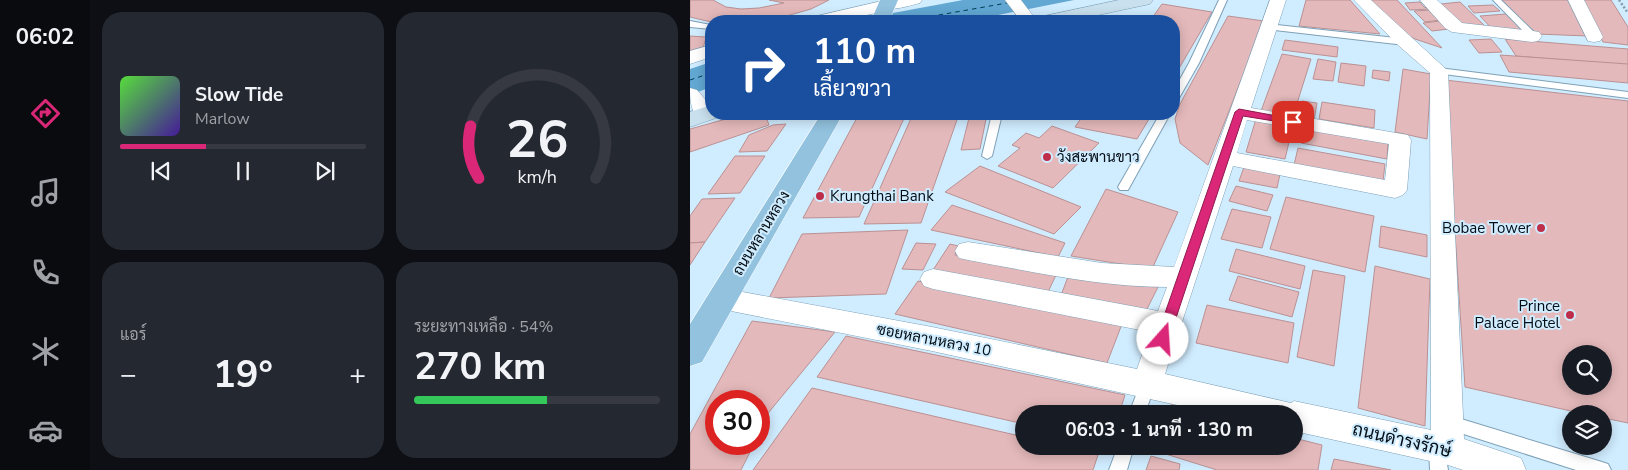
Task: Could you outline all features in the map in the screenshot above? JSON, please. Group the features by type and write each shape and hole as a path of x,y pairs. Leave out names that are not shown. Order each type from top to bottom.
{"main road":[{"path":"1080,15 1144,0"},
{"name":"ถนนหลานหลวง","path":"690,352 828,120"}],"street":[{"path":"855,15 885,10 914,0"},
{"path":"1242,405 1147,384 1278,0"},
{"path":"1362,0 1405,42 1439,70 1443,447"},
{"path":"1428,0 1451,24 1458,28 1533,36"},
{"path":"1576,0 1594,37"},
{"path":"690,58 705,53"},
{"path":"1224,157 1395,190 1400,140 1239,112"},
{"path":"968,251 1056,266 1155,278 1183,277"},
{"path":"933,278 1168,324"},
{"name":"ซอยหลานหลวง 10","path":"721,299 932,339 1147,384"},
{"name":"ถนนดำรงรักษ์","path":"1303,418 1443,447 1509,470"}],"lane":[{"path":"1180,88 1194,63 1223,0"},
{"path":"1497,0 1533,36"},
{"path":"690,24 705,26"},
{"path":"1268,27 1405,42"},
{"path":"1439,70 1628,95"},
{"path":"987,156 995,120"},
{"path":"1124,187 1162,120"},
{"path":"1140,405 1147,384"},
{"path":"1443,447 1602,470"},
{"path":"1118,470 1123,455"}],"path":[{"path":"1619,0 1628,13"}],"water":[{"path":"963,0 1074,0 998,15 882,15"},
{"path":"705,64 705,89 690,95 690,69"}],"building":[{"path":"690,0 713,0 726,7 741,9 784,3 769,0 829,0 811,9 790,15 705,15 705,21 690,17"},
{"path":"1306,0 1350,0 1380,34 1299,26"},
{"path":"1371,0 1397,0 1442,48 1415,39 1400,31"},
{"path":"1499,0 1569,0 1588,36 1537,34"},
{"path":"1579,0 1611,0 1628,27 1628,45 1603,42"},
{"path":"1420,2 1424,7 1430,9 1410,10 1405,3"},
{"path":"1460,2 1485,26 1465,28 1441,4"},
{"path":"1162,4 1212,12 1180,67 1180,15 1154,15"},
{"path":"1493,5 1500,11 1474,13 1468,6"},
{"path":"1432,10 1441,20 1425,22 1414,11"},
{"path":"1506,14 1523,30 1494,31 1480,16"},
{"path":"1228,16 1264,21 1208,165 1180,143 1175,120 1180,120 1180,104"},
{"path":"1440,21 1449,29 1432,31 1423,23"},
{"path":"690,36 705,37 703,49 690,52"},
{"path":"1491,39 1502,52 1479,53 1469,40"},
{"path":"1505,39 1628,49 1628,65 1516,56"},
{"path":"1285,40 1338,47 1337,57 1282,50"},
{"path":"1282,54 1311,59 1293,116 1261,111"},
{"path":"1500,55 1628,64 1628,83 1509,72"},
{"path":"1318,59 1336,62 1333,81 1313,79"},
{"path":"1341,63 1366,66 1364,86 1338,82"},
{"path":"1403,69 1431,74 1427,139 1395,132"},
{"path":"1373,70 1390,72 1389,81 1372,78"},
{"name":"Bobae Tower","path":"1445,80 1628,101 1628,423 1612,420 1612,405 1562,405 1562,409 1465,387"},
{"path":"1302,101 1317,103 1314,120 1299,118"},
{"path":"1322,102 1375,110 1374,128 1319,119"},
{"path":"1256,119 1293,125 1285,159 1246,152"},
{"path":"722,120 767,120 769,125 690,152 690,129"},
{"path":"856,120 903,120 859,217 803,218"},
{"path":"910,120 957,120 921,223 864,224"},
{"path":"968,120 986,120 980,149 961,150"},
{"path":"1080,120 1148,120 1137,139 1075,127"},
{"path":"786,124 767,151 739,152 749,135 773,125"},
{"path":"1305,125 1388,140 1387,159 1301,143"},
{"name":"วังสะพานขาว","path":"1052,126 1099,143 1053,188 998,166 1020,148 1012,145 1026,133 1039,138"},
{"path":"1298,148 1385,164 1383,181 1294,165"},
{"path":"735,156 765,156 740,193 708,194"},
{"path":"980,166 1081,207 1054,234 945,192"},
{"path":"1244,167 1280,174 1277,188 1239,181"},
{"path":"1236,186 1273,195 1267,211 1229,201"},
{"path":"1106,189 1178,212 1152,269 1071,256"},
{"path":"1286,197 1374,216 1365,272 1270,249"},
{"path":"735,198 705,242 690,243 690,216 702,199"},
{"path":"952,205 1065,243 1058,257 931,230"},
{"path":"1232,209 1271,217 1262,248 1221,239"},
{"path":"1381,226 1427,235 1427,257 1379,247"},
{"path":"908,230 886,294 769,298 802,234"},
{"path":"705,242 690,265 690,243"},
{"path":"916,243 936,244 923,270 902,269"},
{"path":"950,244 958,246 955,255 1056,275 1047,294 933,270"},
{"path":"1236,249 1305,266 1300,289 1229,271"},
{"path":"1375,266 1430,279 1425,426 1358,408"},
{"path":"1313,270 1345,276 1334,366 1297,357"},
{"path":"1069,274 1159,285 1143,317 1060,298"},
{"path":"1238,276 1299,292 1292,317 1229,300"},
{"path":"918,281 1122,324 1107,363 895,314"},
{"path":"1207,305 1294,323 1288,363 1196,343"},
{"path":"752,321 835,332 770,411 770,390 714,390"},
{"path":"846,336 1125,395 1122,405 1015,405 1015,422 817,377"},
{"path":"812,388 1015,435 1015,455 1098,455 1093,470 753,470 764,455 770,455 770,446"},
{"path":"705,407 705,455 748,455 741,470 690,470 690,434"},
{"path":"1303,440 1322,445 1318,470 1217,470 1169,455 1303,455"},
{"path":"1151,456 1180,464 1179,470 1146,470"},
{"path":"1334,459 1391,470 1331,470"}],"ferry route":[{"path":"939,15 1007,3"},
{"path":"690,80 705,75"}],"place":[{"name":"วังสะพานขาว","path":"1047,157"},
{"name":"Krungthai Bank","path":"820,196"},
{"name":"Bobae Tower","path":"1541,228"},
{"name":"Prince Palace Hotel","path":"1570,315"}],"route":[{"path":"1163,339 1239,112 1293,122"}]}
